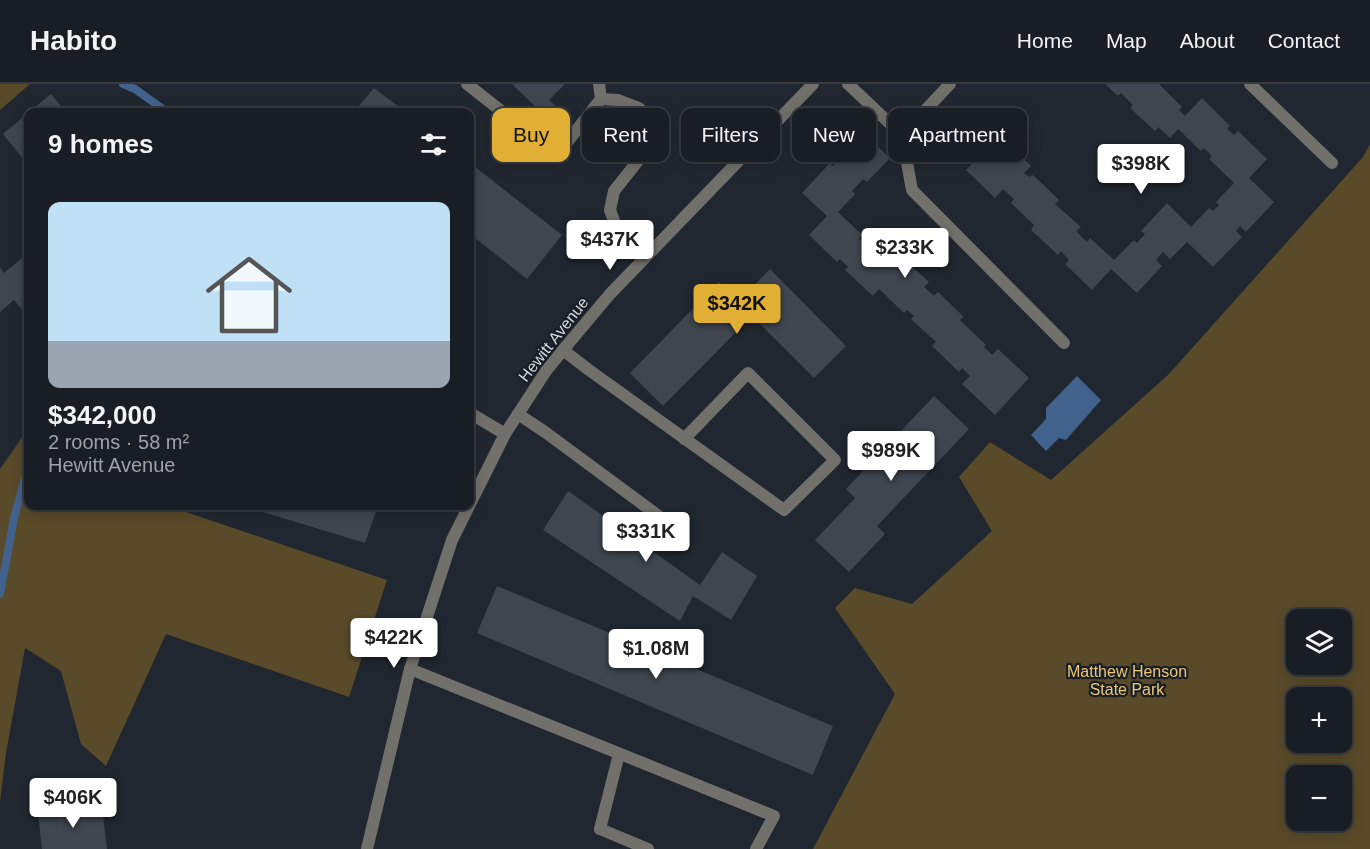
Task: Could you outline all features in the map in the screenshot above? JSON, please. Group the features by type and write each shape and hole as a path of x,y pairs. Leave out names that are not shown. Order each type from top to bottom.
{"street":[{"path":"467,84 557,155 601,99 599,84"},
{"name":"Hewitt Avenue","path":"474,495 505,434 546,371 563,350 647,254 813,84"},
{"path":"848,84 888,122"},
{"path":"927,108 950,84"},
{"path":"1250,84 1332,163"},
{"path":"601,99 618,100 639,108 652,122 653,142 614,191 610,210 616,226 647,254"},
{"path":"907,162 912,190 1064,343"},
{"path":"563,350 684,439 784,510 835,460 748,373 684,439"},
{"path":"518,414 679,531"},
{"path":"474,415 505,434"},
{"name":"Hewitt Avenue","path":"367,849 410,669 452,540 467,510"},
{"path":"410,669 774,816 756,849"},
{"path":"620,754 600,829 648,849"}],"green space":[{"path":"0,84 30,84 0,110"},
{"name":"Matthew Henson State Park","path":"1370,144 1370,849 813,849 895,694 835,608 855,588 912,604 992,531 959,477 990,442 1051,480 1169,374 1363,157"},
{"path":"24,435 24,510 180,510 387,580 349,697 166,634 106,766 81,744 61,671 25,648 6,753 0,802 0,469"}],"water":[{"path":"1077,376 1101,400 1066,440 1059,438 1046,451 1031,435 1046,419 1046,408"}],"building":[{"path":"512,84 565,84 549,100 556,108 537,108"},
{"path":"1105,84 1159,84 1182,107 1179,110 1185,116 1202,98 1230,126 1227,129 1234,135 1238,131 1267,159 1249,178 1274,202 1246,232 1240,226 1236,231 1242,237 1213,267 1187,242 1170,259 1163,252 1156,260 1162,266 1137,293 1111,269 1092,290 1065,264 1069,260 1061,251 1058,255 1031,230 1034,225 1011,203 1014,199 1003,189 995,198 966,170 974,162 1027,162 1031,166 1024,173 1029,177 1033,175 1059,200 1055,204 1081,227 1076,231 1087,242 1090,238 1114,260 1134,240 1137,243 1145,234 1141,231 1167,203 1191,227 1209,208 1213,211 1219,205 1216,202 1234,183 1209,159 1212,156 1204,148 1201,151 1178,129 1170,138 1158,127 1155,131 1130,108 1133,105 1121,93 1118,96"},
{"path":"374,88 401,108 357,108"},
{"path":"51,94 63,108 34,108"},
{"path":"24,116 24,160 3,134"},
{"path":"876,145 888,156 888,160 867,182 863,179 852,191 855,194 838,212 862,235 859,239 868,247 872,243 896,265 903,258 929,282 924,287 934,296 938,292 964,317 960,320 986,345 984,347 992,355 998,349 1029,378 995,415 962,384 970,376 962,368 959,372 932,346 936,342 911,319 914,316 907,310 904,313 879,289 873,296 845,270 848,267 840,259 837,262 809,235 827,216 802,193 830,163 833,166 837,162 876,162"},
{"path":"474,166 562,235 527,279 474,237"},
{"path":"24,256 24,312 14,300 0,312 0,267 4,273"},
{"path":"770,269 846,346 814,378 752,316 663,406 630,373 719,282 739,301"},
{"path":"934,396 969,429 877,526 885,534 849,572 815,540 855,498 846,489"},
{"path":"568,491 700,585 722,552 757,576 731,620 693,596 680,621 543,530"},
{"path":"256,510 377,510 365,543"},
{"path":"497,586 833,726 813,775 477,633"},
{"path":"102,806 107,849 42,849 38,813"}],"waterway":[{"path":"123,84 135,89 161,108"},
{"path":"0,594 14,518 24,482"}]}
